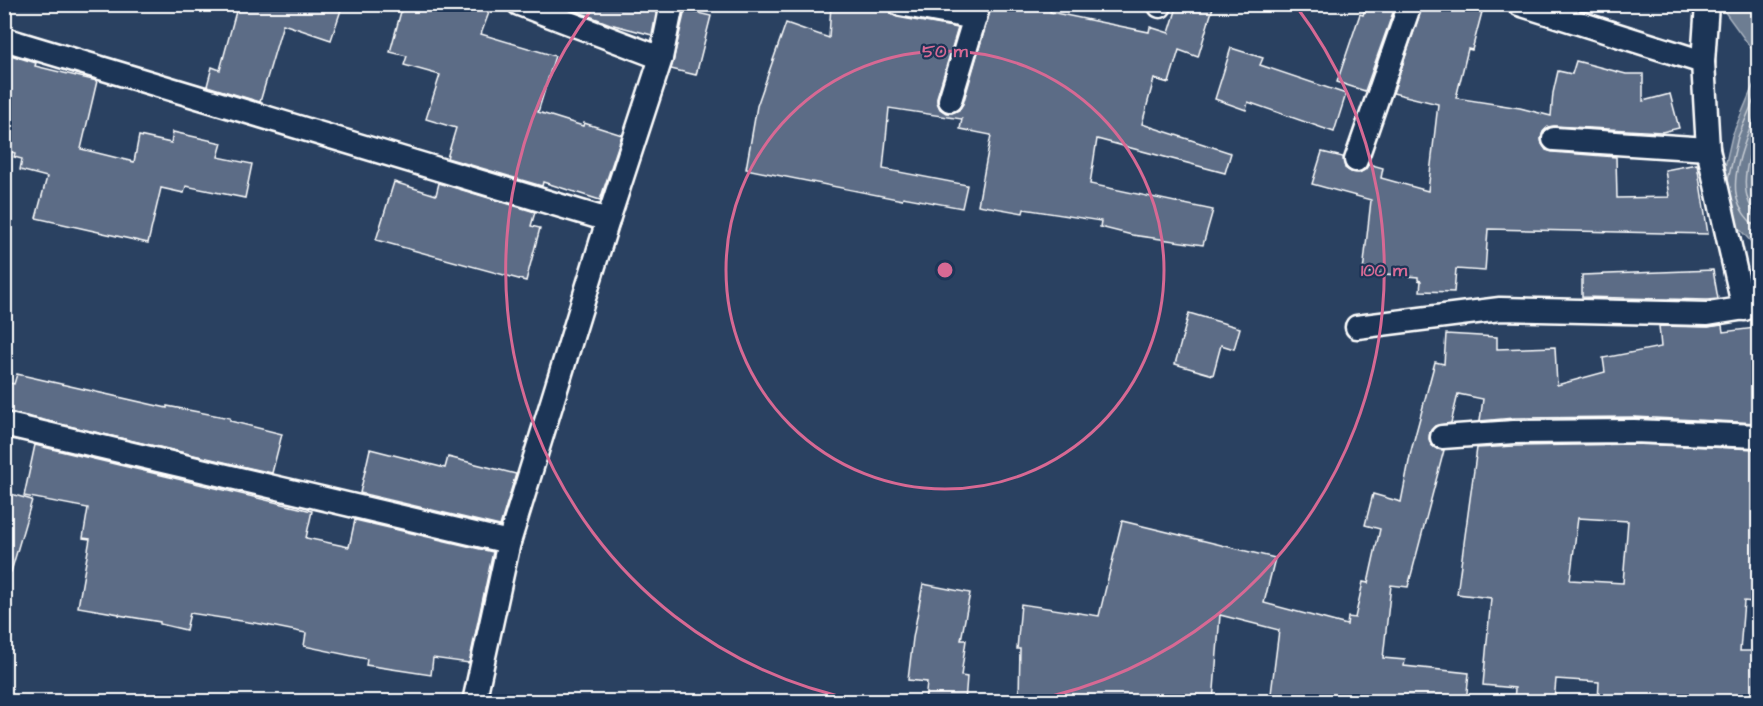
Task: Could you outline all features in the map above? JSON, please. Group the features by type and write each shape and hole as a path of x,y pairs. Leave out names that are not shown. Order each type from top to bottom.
{"street":[{"path":"519,4 661,58"},
{"path":"474,702 509,542 608,220 661,58 672,4"},
{"path":"900,4 977,11 950,100"},
{"path":"1356,160 1410,4"},
{"path":"1519,4 1544,8 1703,62"},
{"path":"1357,327 1500,309 1708,314 1751,308 1708,149 1703,62 1707,4"},
{"path":"4,39 608,220"},
{"path":"1554,139 1708,149"},
{"path":"4,424 509,542"},
{"path":"1442,437 1514,432 1634,431 1758,436"}],"water":[{"path":"1722,5 1758,5 1758,73 1754,52"},
{"path":"1758,74 1758,247 1733,222 1722,180 1732,136"}],"building":[{"path":"238,4 343,4 331,40 283,24 260,102 207,86 212,67 220,70"},
{"path":"403,4 475,4 490,10 481,34 555,56 538,112 622,135 600,200 543,182 542,186 447,158 456,128 426,119 440,75 404,65 407,56 390,52"},
{"path":"566,4 658,4 652,35 610,24 566,7"},
{"path":"831,4 887,4 891,14 897,17 958,28 937,97 940,109 946,113 952,113 959,110 963,104 992,4 1052,4 1050,12 1149,32 1150,27 1169,33 1178,4 1214,4 1198,57 1179,50 1169,83 1154,79 1142,124 1231,153 1225,173 1097,139 1090,184 1213,210 1203,245 1132,235 1100,227 1101,221 1024,209 1023,213 978,205 991,135 960,129 962,119 889,108 883,169 967,185 962,208 903,197 902,200 746,169 757,106 786,23 829,38"},
{"path":"1367,4 1396,4 1365,91 1337,82 1360,14 1363,15"},
{"path":"1423,4 1451,4 1482,12 1472,50 1468,49 1456,98 1520,108 1551,116 1558,71 1572,74 1576,61 1626,74 1643,74 1643,101 1670,94 1679,128 1662,132 1554,126 1548,127 1543,132 1542,144 1546,150 1553,152 1616,157 1617,198 1669,197 1665,170 1697,164 1708,234 1488,229 1485,271 1456,269 1454,292 1420,291 1421,281 1418,277 1363,272 1371,200 1312,184 1322,152 1343,157 1345,168 1351,172 1359,173 1369,164 1383,168 1381,178 1428,191 1438,104 1393,93"},
{"path":"685,10 711,16 696,75 671,69"},
{"path":"1231,48 1263,58 1260,65 1346,94 1334,132 1248,102 1246,110 1215,99"},
{"path":"4,53 36,63 35,66 97,81 81,149 134,162 139,136 171,143 173,132 222,143 218,157 252,164 245,198 186,186 184,193 161,188 148,243 36,218 47,177 20,170 22,159 14,157 15,153 4,150"},
{"path":"394,182 436,195 439,183 535,212 531,226 540,228 526,281 376,240"},
{"path":"1713,270 1718,299 1582,297 1582,275"},
{"path":"1189,313 1240,328 1234,349 1221,345 1213,375 1175,364"},
{"path":"1722,325 1723,332 1755,328 1758,359 1758,423 1634,417 1514,418 1480,421 1483,399 1458,394 1451,423 1435,426 1430,431 1431,445 1444,450 1408,587 1391,585 1383,658 1405,660 1404,666 1469,673 1466,702 1270,702 1279,630 1220,615 1213,702 1060,702 1060,698 1019,697 1020,649 1017,649 1021,604 1099,616 1122,521 1275,558 1264,603 1347,625 1348,617 1355,618 1363,582 1368,583 1380,529 1365,525 1373,494 1401,502 1411,451 1435,362 1444,364 1446,334 1497,337 1497,349 1555,347 1557,385 1605,372 1603,358 1661,347 1659,326"},
{"path":"17,374 167,408 167,406 230,418 230,421 282,434 272,473 4,411 4,382 14,384"},
{"path":"1634,444 1758,449 1753,602 1744,601 1740,651 1758,651 1758,702 1598,702 1599,682 1556,679 1554,702 1514,702 1515,688 1483,685 1491,598 1457,594 1477,448","holes":["1578,518 1628,521 1623,583 1570,580"]},
{"path":"35,445 312,511 306,538 349,547 355,520 493,552 469,663 433,658 431,675 366,665 367,659 304,646 306,633 261,624 190,613 186,630 160,624 160,622 78,607 90,539 83,538 88,508 24,496"},
{"path":"370,449 445,468 448,457 516,474 500,526 360,493"},
{"path":"4,492 32,500 11,572 4,571"},
{"path":"923,584 970,593 961,640 966,640 961,676 967,677 965,702 925,702 927,682 908,680"}]}
